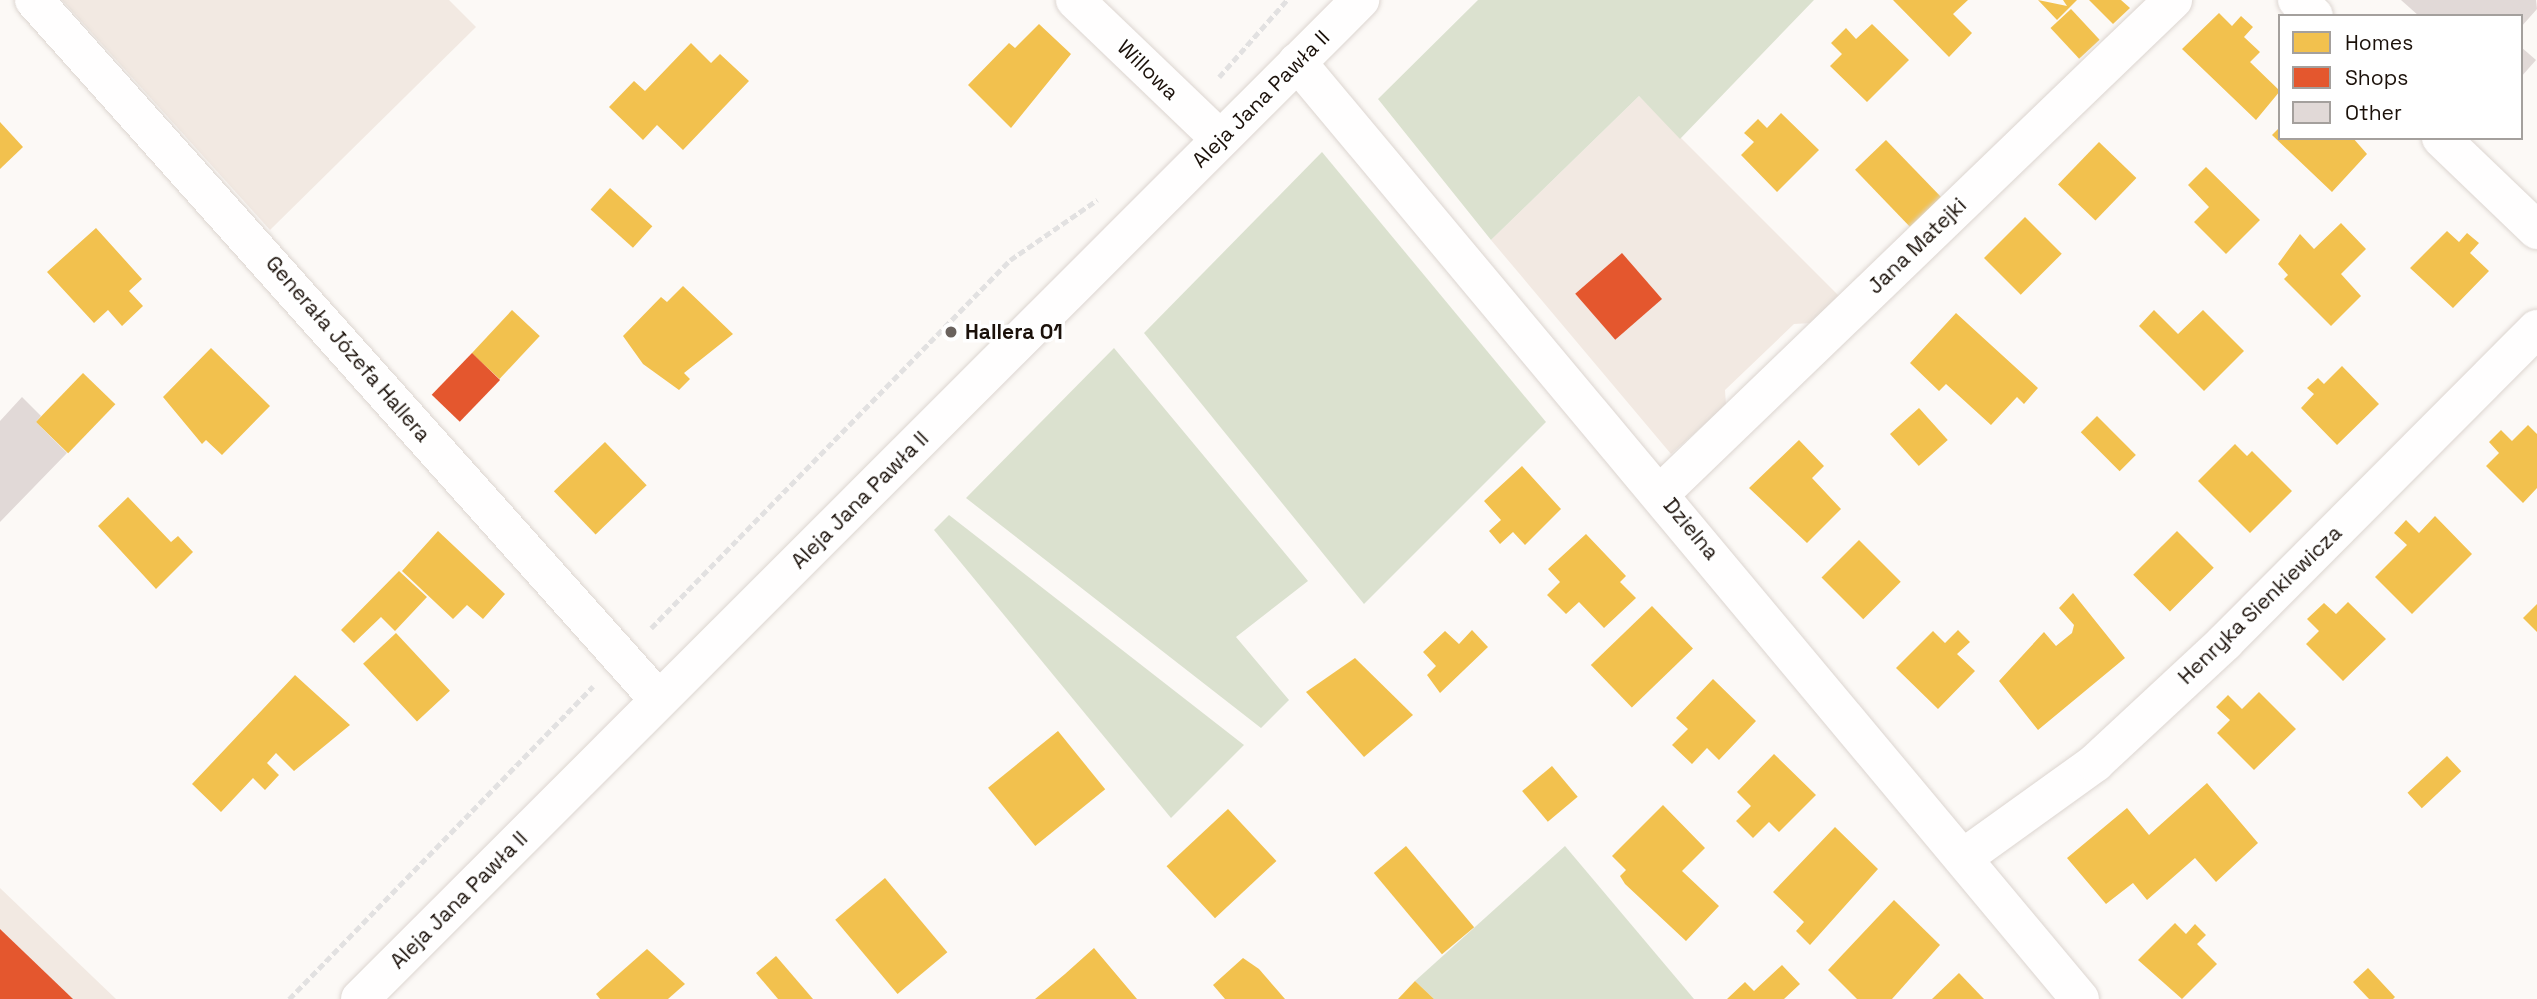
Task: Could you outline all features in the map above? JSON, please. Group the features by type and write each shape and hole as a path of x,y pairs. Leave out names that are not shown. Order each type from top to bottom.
{"street":[{"name":"Generała Józefa Hallera","path":"34,0 659,700"},
{"name":"Willowa","path":"1075,0 1220,139"},
{"name":"Aleja Jana Pawła II","path":"360,999 1360,0"},
{"name":"Jana Matejki","path":"1661,493 2173,0"},
{"path":"2297,0 2312,14"},
{"name":"Dzielna","path":"1297,62 1661,493 2080,999"},
{"path":"2443,140 2537,230"},
{"name":"Henryka Sienkiewicza","path":"1963,858 2115,744 2537,329"}],"path":[{"path":"647,632 888,392 906,362 1010,260 1050,234"},
{"path":"289,999 596,683"}],"shaded area":[{"path":"62,0 449,0 476,27 270,230"},
{"path":"1639,96 1840,297 1813,323 1794,324 1725,390 1726,405 1671,454 1491,240"},
{"path":"0,888 116,999 0,999"}],"green space":[{"path":"1478,0 1814,0 1680,139 1639,96 1491,240 1378,99"},
{"path":"1322,152 1546,422 1364,604 1144,333"},
{"path":"1114,348 1308,581 1236,637 1289,700 1261,728 966,498"},
{"path":"949,515 1244,745 1171,818 934,530"},
{"path":"1565,846 1694,999 1434,999 1415,981"}],"building: Homes":[{"path":"1893,0 1968,0 1953,14 1972,33 1949,57"},
{"path":"2038,0 2067,6 2063,0 2077,0 2057,20"},
{"path":"2089,0 2121,0 2130,8 2113,24"},
{"path":"2071,9 2100,40 2079,59 2051,28"},
{"path":"2219,13 2232,26 2241,16 2253,27 2244,37 2260,52 2250,62 2278,89 2278,93 2256,120 2182,49"},
{"path":"1039,24 1071,54 1011,128 968,85 1009,43 1015,48"},
{"path":"1872,24 1909,60 1867,102 1830,66 1842,54 1831,43 1846,28 1856,39"},
{"path":"691,43 711,63 720,54 749,81 683,150 657,125 643,140 609,107 634,81 645,91"},
{"path":"1781,113 1819,150 1777,192 1741,155 1754,142 1744,133 1758,119 1767,128"},
{"path":"0,122 23,147 0,169"},
{"path":"2278,129 2278,140 2355,140 2367,154 2332,192 2272,135"},
{"path":"1886,140 1942,198 1911,228 1855,170"},
{"path":"2099,142 2136,178 2095,221 2058,184"},
{"path":"2206,167 2260,220 2226,254 2194,222 2209,207 2188,185"},
{"path":"610,188 652,226 633,248 591,210"},
{"path":"2025,217 2062,254 2021,295 1984,258"},
{"path":"2341,223 2366,249 2341,274 2361,296 2331,326 2284,279 2288,275 2278,264 2300,234 2314,249"},
{"path":"96,228 142,279 129,291 143,306 122,326 108,310 94,323 47,272"},
{"path":"2447,231 2459,242 2467,233 2479,243 2470,253 2489,271 2453,308 2410,268"},
{"path":"683,286 733,334 684,373 690,379 679,390 643,364 623,336 661,297 667,302"},
{"path":"512,310 540,336 500,379 472,353"},
{"path":"2154,310 2178,334 2203,310 2244,351 2204,391 2139,326"},
{"path":"1956,313 2038,388 2024,404 2017,397 1991,425 1946,384 1939,391 1910,363"},
{"path":"211,348 270,406 222,455 206,440 202,444 163,397"},
{"path":"2342,366 2379,404 2337,445 2301,408 2314,394 2307,388 2318,378 2324,384"},
{"path":"83,373 115,404 68,453 36,422"},
{"path":"1919,408 1948,440 1919,466 1890,434"},
{"path":"2097,416 2136,455 2120,471 2081,432"},
{"path":"2528,425 2537,434 2537,488 2523,503 2486,466 2499,453 2489,442 2501,430 2512,441"},
{"path":"1799,440 1824,466 1812,478 1841,509 1807,543 1749,488"},
{"path":"605,442 647,485 596,534 554,491"},
{"path":"2235,444 2247,456 2252,451 2292,491 2250,533 2198,481"},
{"path":"1522,466 1561,509 1525,545 1513,532 1500,544 1489,531 1501,520 1484,501"},
{"path":"128,497 171,542 178,536 193,552 156,589 98,526"},
{"path":"2435,516 2472,554 2412,614 2375,577 2407,545 2394,533 2406,520 2419,533"},
{"path":"438,531 505,594 483,619 467,605 453,619 402,571"},
{"path":"2177,531 2214,568 2170,612 2133,575"},
{"path":"1586,534 1626,576 1620,582 1636,598 1604,628 1579,602 1566,614 1547,595 1560,582 1548,569"},
{"path":"1859,540 1901,582 1863,619 1822,577"},
{"path":"399,571 427,597 395,631 381,617 354,643 341,630"},
{"path":"2073,593 2125,658 2038,730 1999,681 2044,632 2056,646 2072,633 2074,625 2059,608"},
{"path":"2348,602 2386,639 2343,681 2306,644 2319,631 2307,619 2324,603 2336,614"},
{"path":"2537,604 2537,632 2523,618"},
{"path":"1652,606 1693,648 1632,707 1591,665"},
{"path":"1472,630 1488,647 1440,693 1427,675 1436,666 1423,652 1445,631 1459,644"},
{"path":"1958,630 1970,642 1957,654 1975,671 1938,709 1896,668 1933,631 1945,643"},
{"path":"396,633 450,691 417,721 363,664"},
{"path":"1355,658 1413,715 1364,757 1306,692"},
{"path":"295,675 350,725 294,771 276,753 267,763 279,775 265,790 253,778 221,812 192,784"},
{"path":"1713,679 1756,721 1719,760 1707,748 1692,764 1672,745 1688,729 1676,718"},
{"path":"2259,692 2296,729 2254,770 2217,733 2230,720 2216,707 2228,695 2242,709"},
{"path":"1058,731 1105,789 1035,846 988,788"},
{"path":"1774,754 1816,795 1779,832 1769,822 1753,838 1736,821 1751,806 1737,792"},
{"path":"2447,756 2461,771 2422,808 2408,793"},
{"path":"1552,766 1578,797 1548,822 1522,791"},
{"path":"2207,783 2258,843 2216,882 2195,858 2147,900 2133,883 2106,904 2067,858 2127,808 2149,835"},
{"path":"1663,805 1705,848 1682,871 1719,906 1686,941 1625,884 1620,876 1626,870 1612,856"},
{"path":"1228,809 1276,861 1215,918 1167,866"},
{"path":"1835,827 1878,869 1810,945 1796,931 1804,922 1773,892"},
{"path":"1406,846 1474,927 1442,954 1374,873"},
{"path":"885,878 947,952 898,994 835,920"},
{"path":"1894,900 1940,945 1892,999 1857,999 1828,970"},
{"path":"2175,923 2186,934 2195,924 2206,935 2197,944 2217,964 2182,999 2138,960"},
{"path":"1094,948 1137,999 1035,999 1065,974"},
{"path":"647,949 685,984 668,999 600,999 596,994"},
{"path":"776,956 813,999 778,999 756,973"},
{"path":"1243,958 1259,969 1285,999 1225,999 1213,985"},
{"path":"1782,965 1800,984 1784,999 1727,999 1745,982 1754,991"},
{"path":"2368,968 2395,997 2393,999 2369,999 2353,982"},
{"path":"1959,973 1984,999 1932,999"},
{"path":"1415,981 1434,999 1398,999"}],"building: Shops":[{"path":"1622,253 1662,299 1615,340 1575,294"},
{"path":"472,353 500,380 460,422 432,395"},
{"path":"0,929 73,999 0,999"}],"building: Other":[{"path":"2401,0 2536,0 2537,9 2523,25 2523,14 2417,14"},
{"path":"2523,49 2536,60 2523,75"},
{"path":"22,397 41,416 36,422 67,453 0,522 0,421"}],"place":[{"name":"Hallera 01","path":"951,332"}]}
